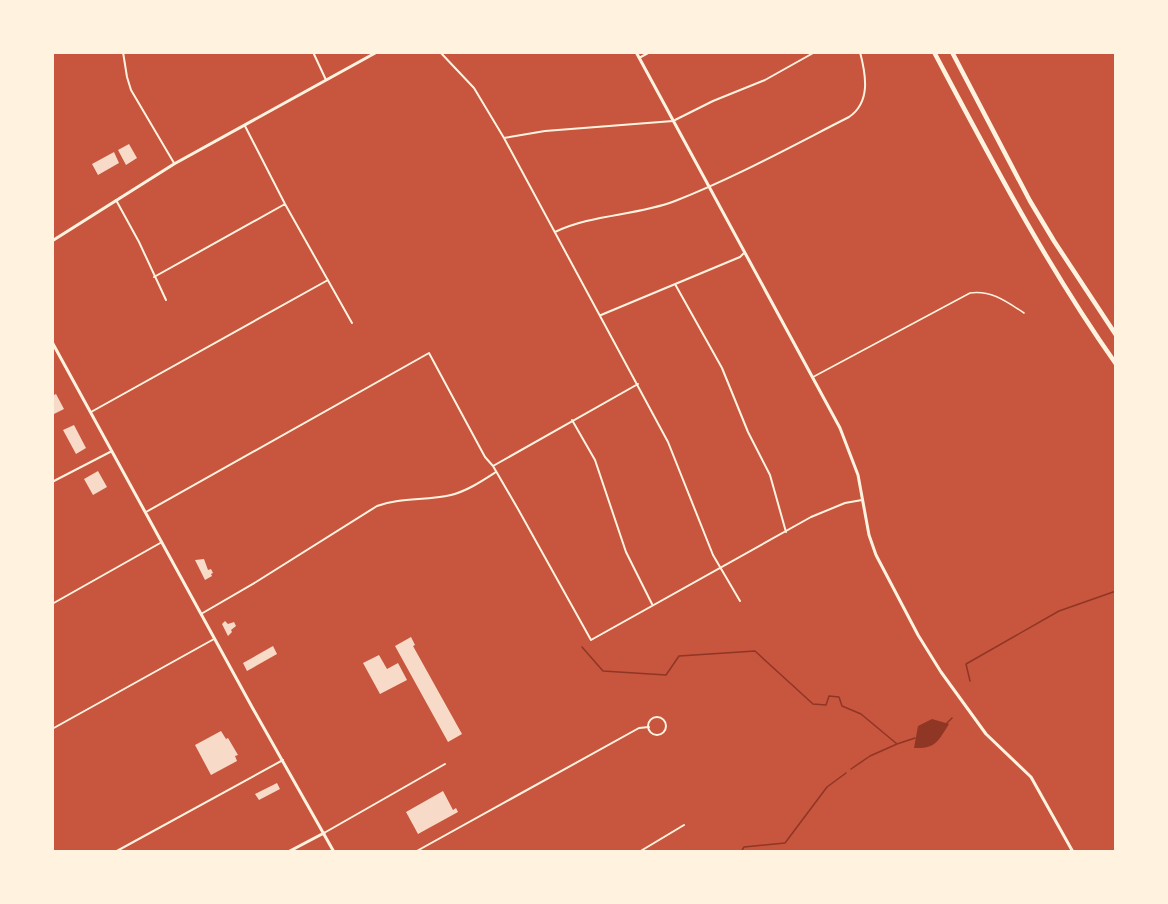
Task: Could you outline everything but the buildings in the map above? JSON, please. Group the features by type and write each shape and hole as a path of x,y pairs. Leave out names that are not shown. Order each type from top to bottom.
{"highway":[{"path":"934,52 1027,226 1082,316 1116,364"},
{"path":"952,52 1036,212 1116,335"}],"main road":[{"path":"52,241 174,164 377,52"},
{"path":"636,52 843,437 858,476 876,555 918,635 941,672 986,734 1031,777 1073,852"},
{"path":"52,342 214,639 334,852"},
{"path":"288,852 324,833"}],"street":[{"path":"123,52 131,90 174,164"},
{"path":"313,52 326,81"},
{"path":"440,52 474,88 601,315 668,442 709,545 740,601"},
{"path":"639,58 650,52"},
{"path":"504,138 545,131 673,121 713,101 765,80 815,52"},
{"path":"555,232 572,224 660,205 709,187 849,117 857,110 867,86 860,52"},
{"path":"244,126 352,323"},
{"path":"116,200 140,242 166,300"},
{"path":"154,277 285,204"},
{"path":"601,315 740,257 744,253"},
{"path":"91,412 328,280"},
{"path":"675,284 722,368 748,432 770,475 786,532"},
{"path":"146,512 429,353 485,457 493,466 591,640 824,511 862,500"},
{"path":"493,466 638,384"},
{"path":"572,420 595,460 626,552 653,605"},
{"path":"52,482 112,451"},
{"path":"201,614 377,506 399,500 452,495 496,472"},
{"path":"52,604 162,542"},
{"path":"52,729 214,639"},
{"path":"655,717 664,719 667,724 664,733 658,735 652,734 648,727 650,720 655,717"},
{"path":"415,852 639,728 648,727"},
{"path":"115,852 283,760"},
{"path":"324,833 445,764"},
{"path":"639,852 684,825"}],"lane":[{"path":"813,378 970,293 986,292 999,296 1024,313"}],"shaded area":[{"path":"932,719 949,724 936,743 927,747 914,748 918,726"}],"waterway":[{"path":"970,681 966,664 1059,611 1116,591"},
{"path":"582,647 603,671 666,675 679,656 755,651 813,704 826,705 829,696 839,697 842,706 861,714 897,744 915,738"},
{"path":"946,724 952,718"},
{"path":"851,769 870,756 897,744"},
{"path":"741,852 744,847 785,843 827,787 846,773"}]}
